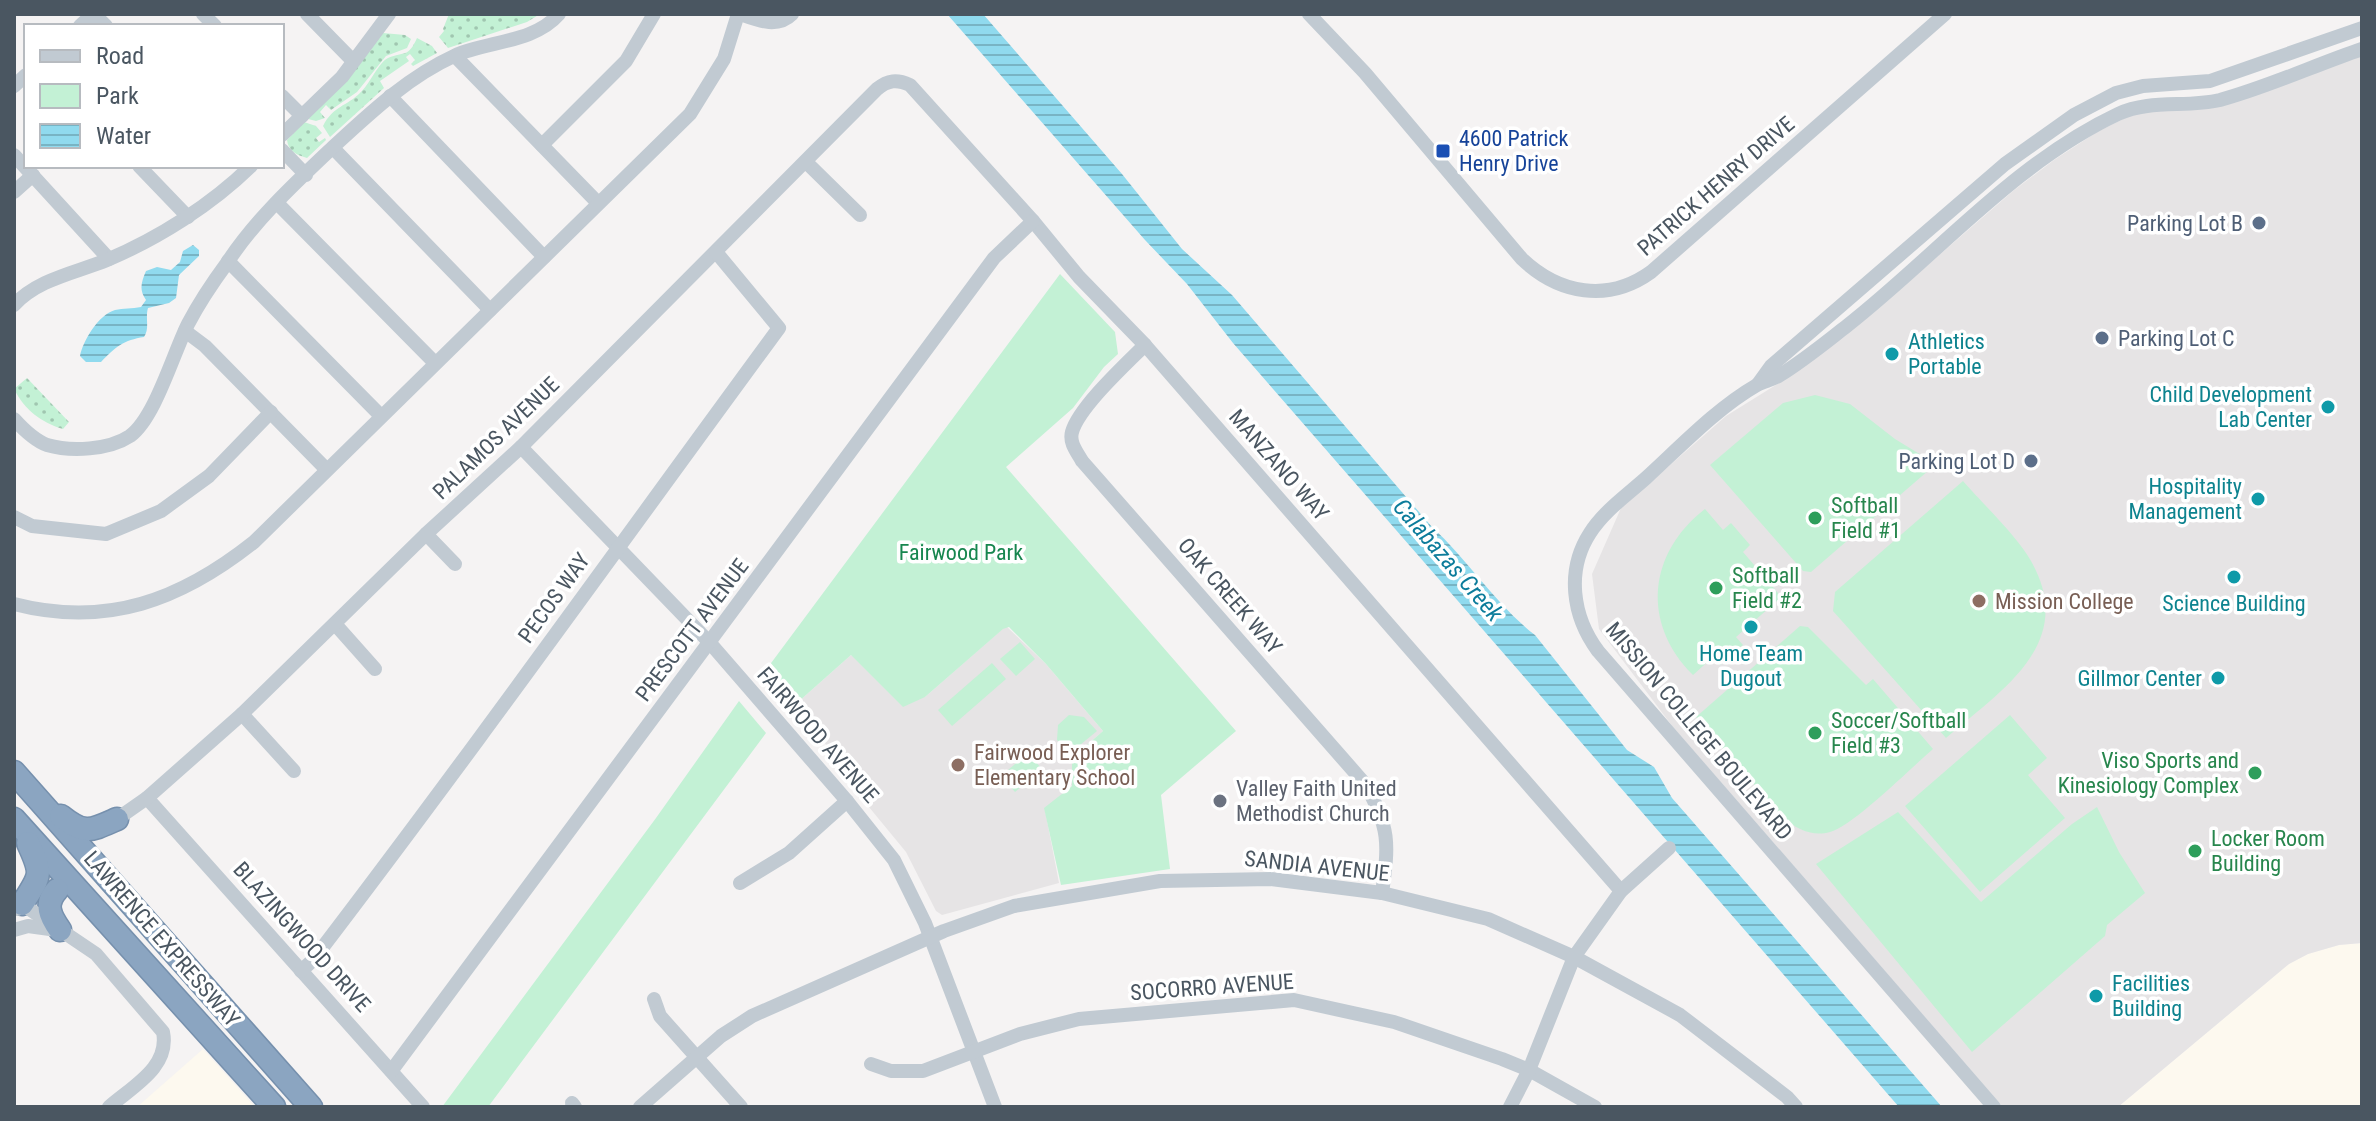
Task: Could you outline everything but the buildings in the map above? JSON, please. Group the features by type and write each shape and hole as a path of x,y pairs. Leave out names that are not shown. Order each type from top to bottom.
{"highway":[{"name":"LAWRENCE EXPRESSWAY","path":"14,772 311,1107"},
{"path":"39,801 81,830 95,829 117,819"},
{"path":"117,819 106,834 101,852 118,890"},
{"name":"LAWRENCE EXPRESSWAY","path":"16,822 274,1107"},
{"path":"16,822 39,867 38,876 18,907"},
{"path":"18,907 41,894 57,890 67,891 96,911"},
{"path":"57,890 49,909 60,930"}],"street":[{"path":"307,14 353,61"},
{"path":"284,133 342,77 389,14"},
{"path":"14,419 30,435 47,444 77,448 108,445 129,437 145,422 185,331 228,261 277,203 390,96 455,56 533,32 559,14"},
{"path":"542,145 626,61 654,14"},
{"path":"14,604 69,613 148,604 219,570 254,542 690,114 724,59 739,14 777,23 792,14"},
{"name":"PATRICK HENRY DRIVE","path":"1309,14 1374,84 1522,259 1541,275 1567,289 1595,292 1619,288 1651,272 1945,14"},
{"name":"MISSION COLLEGE BOULEVARD","path":"1758,384 1771,366 2005,164 2074,115 2116,93 2143,86 2210,81 2362,28"},
{"name":"MISSION COLLEGE BOULEVARD","path":"1994,1107 1598,651 1579,616 1575,591 1577,562 1599,521 1716,416 1758,384 1779,376 1846,326 2018,178 2060,148 2135,107 2201,103 2227,97 2362,49"},
{"path":"455,56 598,203"},
{"name":"PALAMOS AVENUE","path":"117,819 147,798 242,714 426,534 521,447 877,89 886,82 895,81"},
{"name":"MANZANO WAY","path":"895,81 910,85 1033,221 1079,277 1145,345 1621,891"},
{"path":"390,96 544,257"},
{"path":"284,98 302,116"},
{"path":"333,148 490,310"},
{"path":"284,152 306,175"},
{"path":"806,162 860,215"},
{"path":"26,168 109,259"},
{"path":"141,168 188,217"},
{"path":"14,305 23,295 40,285 109,259 188,217 246,168"},
{"path":"14,192 33,175"},
{"path":"277,203 435,363"},
{"name":"PRESCOTT AVENUE","path":"392,1070 994,258 1033,221"},
{"name":"PECOS WAY","path":"301,971 313,960 442,791 779,328 716,252"},
{"path":"228,261 381,416"},
{"path":"185,331 205,346 326,469"},
{"name":"OAK CREEK WAY","path":"1145,345 1094,399 1072,431 1072,446 1365,784 1385,822 1387,860 1382,893"},
{"path":"14,517 32,526 106,534 161,511 197,484 271,412"},
{"name":"FAIRWOOD AVENUE","path":"521,447 710,643 847,801 901,871 930,936 995,1107"},
{"path":"426,534 455,564"},
{"path":"335,624 375,669"},
{"path":"242,714 294,771"},
{"name":"BLAZINGWOOD DRIVE","path":"147,798 423,1107"},
{"path":"740,883 789,853 847,801"},
{"path":"1510,1107 1529,1070 1574,957 1621,891 1669,848"},
{"name":"SANDIA AVENUE","path":"640,1107 695,1058 752,1016 930,936 1014,906 1160,881 1271,879 1382,893 1488,919 1574,957 1680,1015 1796,1107"},
{"path":"18,907 81,941 96,954 163,1032 166,1047 160,1062 109,1107"},
{"path":"14,930 28,926 60,930"},
{"path":"654,999 660,1016 741,1107"},
{"name":"SOCORRO AVENUE","path":"871,1064 891,1071 923,1071 1020,1034 1079,1019 1294,1000 1394,1022 1529,1070 1595,1107"}],"shaded area":[{"name":"Mission College","path":"2362,56 2362,943 2339,945 2308,954 2289,964 2118,1107 2003,1107 1673,727 1599,629 1592,574 1621,508 1726,416 1779,383 1869,316 2013,191 2054,160 2097,132 2131,115 2197,109"},
{"name":"Fairwood Explorer Elementary School","path":"1006,626 1046,664 1103,731 1072,758 1072,785 1045,810 1059,883 942,915 936,911 906,852 850,784 849,771 798,712 788,711 851,655 925,697"},
{"path":"2362,943 2362,1107 2118,1107 2289,964 2308,954 2339,945"},
{"path":"203,1049 255,1107 137,1107"}],"green space":[{"path":"449,14 540,14 527,22 448,48 439,37"},
{"path":"383,33 405,35 411,39 407,48 386,56 357,92 331,110 326,105 320,112 325,118 316,121 308,119"},
{"path":"417,38 432,46 437,53 413,66 411,64 415,60 410,54 406,57 409,61 380,81 384,88 330,137 323,126 331,114 360,93 385,60 406,53"},
{"path":"304,122 316,126 322,133 316,138 319,142 326,140 307,158 294,152 287,140"},
{"name":"Fairwood Park","path":"1060,274 1115,332 1118,354 1104,367 1073,408 1006,467 1236,731 1161,795 1170,869 1061,885 1044,808 1072,786 1072,758 1103,731 1046,664 1009,627 925,697 903,707 851,655 788,711 760,678"},
{"path":"27,378 69,422 63,429 34,414 18,396 14,389"},
{"name":"Softball Field #1","path":"1815,395 1850,404 1895,439 1936,464 1811,572 1803,571 1710,465 1783,403"},
{"path":"1963,481 2009,531 2031,561 2043,590 2045,617 2039,641 2027,663 1989,702 1946,738 1833,611 1835,592"},
{"name":"Softball Field #2","path":"1705,509 1723,530 1731,523 1750,545 1743,552 1778,593 1778,600 1736,637 1743,645 1720,665 1713,657 1693,675 1676,655 1665,633 1659,611 1658,589 1662,567 1672,546"},
{"name":"Soccer/Softball Field #3","path":"1800,626 1808,627 1866,685 1873,679 1933,749 1853,819 1840,828 1823,833 1805,831 1783,818 1696,717"},
{"path":"1020,642 1035,659 1016,676 1000,659"},
{"path":"992,663 1006,679 952,726 938,710"},
{"path":"739,701 766,733 488,1107 442,1107 656,818"},
{"path":"1069,715 1084,717 1097,731 1069,754 1057,740 1058,725"},
{"path":"2010,715 2047,758 2028,775 2065,818 1980,892 1905,806"},
{"path":"1028,753 1042,769 1015,792 1001,776"},
{"path":"2097,807 2119,852 2145,893 2107,925 2105,936 1972,1052 1816,864 1898,812 1981,902 2072,824"}],"water":[{"name":"Calabazas Creek","path":"947,14 983,14 1122,174 1182,249 1232,295 1432,527 1507,610 1535,635 1627,750 1654,767 1672,798 1942,1107 1899,1107 1233,343 1187,284"},
{"path":"193,245 199,250 199,256 179,275 176,298 148,308 144,337 120,345 101,362 86,362 80,356 97,323 115,310 141,307 146,300 142,286 146,271 157,267 171,270 180,262 183,251"}],"place":[{"name":"4600 Patrick Henry Drive","path":"1443,151"},
{"name":"Parking Lot B","path":"2259,223"},
{"name":"Parking Lot C","path":"2102,338"},
{"name":"Athletics Portable","path":"1892,354"},
{"name":"Child Development Lab Center","path":"2328,407"},
{"name":"Parking Lot D","path":"2031,461"},
{"name":"Hospitality Management","path":"2258,499"},
{"name":"Softball Field #1","path":"1815,518"},
{"name":"Science Building","path":"2234,577"},
{"name":"Softball Field #2","path":"1716,588"},
{"name":"Mission College","path":"1979,601"},
{"name":"Home Team Dugout","path":"1751,627"},
{"name":"Gillmor Center","path":"2218,678"},
{"name":"Soccer/Softball Field #3","path":"1815,733"},
{"name":"Fairwood Explorer Elementary School","path":"958,765"},
{"name":"Viso Sports and Kinesiology Complex","path":"2255,773"},
{"name":"Valley Faith United Methodist Church","path":"1220,801"},
{"name":"Locker Room Building","path":"2195,851"},
{"name":"Facilities Building","path":"2096,996"}]}
